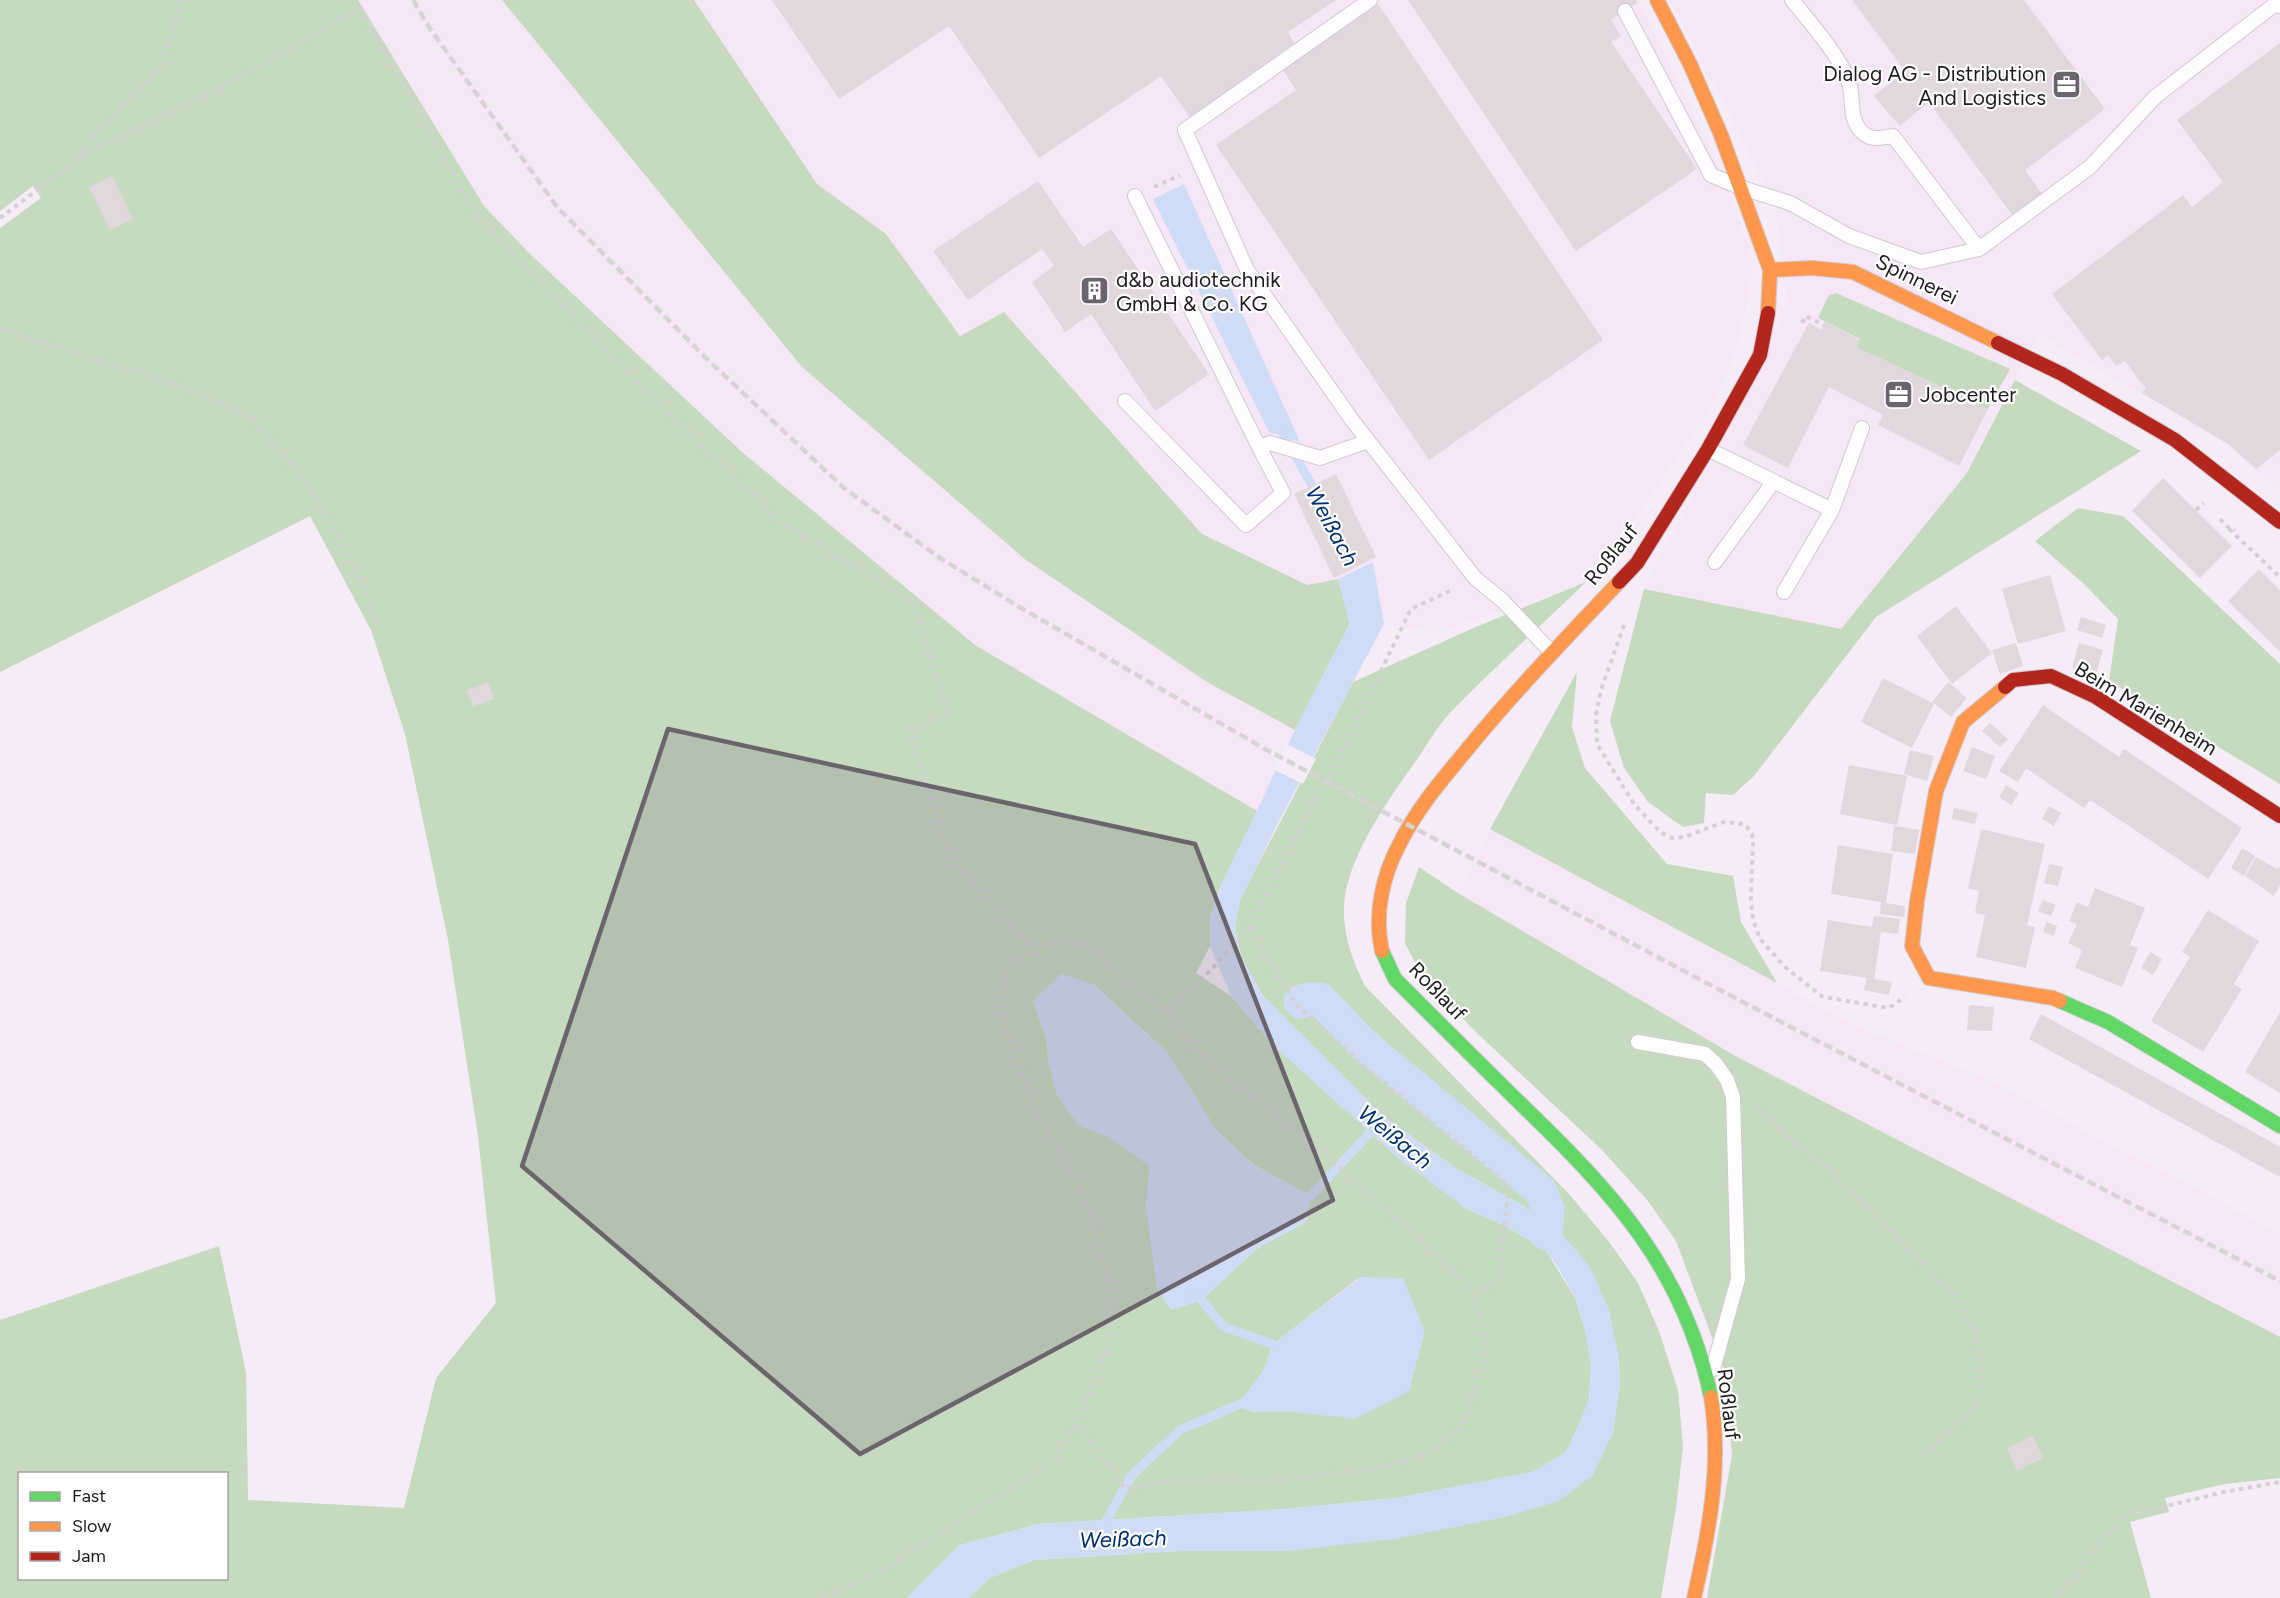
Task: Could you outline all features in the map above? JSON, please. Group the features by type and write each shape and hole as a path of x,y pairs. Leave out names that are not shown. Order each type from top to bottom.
{"street":[{"path":"1658,0 1690,64 1742,188 1770,270"},
{"name":"Spinnerei","path":"1770,270 1812,268 1853,272 2062,374 2175,440 2280,522"},
{"name":"Roßlauf","path":"1694,1598 1713,1488 1715,1435 1708,1383 1695,1336 1676,1290 1643,1236 1597,1180 1395,979 1388,968 1380,943 1378,915 1387,872 1399,843 1429,796 1511,696 1637,563 1708,449 1760,356 1770,306 1770,270"},
{"name":"Beim Marienheim","path":"1929,978 1912,946 1917,901 1936,791 1963,723 2013,680 2051,676 2096,697 2280,816"},
{"path":"1929,978 2053,998 2108,1023 2280,1126"}],"lane":[{"path":"1371,0 1185,130 1247,270 1368,441 1475,578 1503,601 1552,653"},
{"path":"1792,0 1832,49 1849,82 1852,116 1863,133 1876,139 1893,136 1979,249"},
{"path":"1625,11 1712,175 1742,188 1792,196 1849,236 1921,262 1979,249 2090,167 2155,97 2274,5 2280,6"},
{"path":"1125,401 1246,525 1283,493 1265,445 1135,196"},
{"path":"1784,592 1832,510 1862,428"},
{"path":"1265,445 1320,458 1368,441"},
{"path":"1708,449 1832,510"},
{"path":"1715,562 1774,481"},
{"path":"1638,1042 1704,1054 1716,1064 1727,1080 1733,1097 1738,1279 1708,1383"}],"path":[{"path":"82,156 89,142 163,64 182,0"},
{"path":"0,218 82,156 220,88 361,9 477,217 777,520 914,602 948,714 910,730 950,859 1032,946"},
{"path":"0,329 182,386 252,419 310,487 357,573 377,622"},
{"path":"2229,528 2280,577"},
{"path":"1167,1011 1212,969 1250,928 1288,850 1340,757 1411,609 1475,578"},
{"path":"1627,617 1601,690 1596,715 1597,744 1634,804 1660,832 1672,838 1684,837 1724,822 1745,824 1752,834 1752,920 1760,939 1785,967 1823,997 1889,1008 1929,978"},
{"path":"1250,928 1295,1003 1370,1070 1509,1185 1499,1282 1475,1293"},
{"path":"823,1598 882,1570 1054,1460 1077,1424 1109,1344 1107,1275 1084,1193 1039,1117 1003,1021 1002,992 1008,969 1032,946 1064,938 1091,949 1130,987 1167,1011 1194,1048 1338,1167 1448,1264 1475,1293 1485,1346 1482,1367 1463,1426 1432,1452 1379,1469 1270,1481 1174,1481 1125,1488 1077,1424"},
{"path":"1733,1097 1760,1107 1862,1200 1956,1299 1975,1331 1981,1372 1975,1408 1922,1456"},
{"path":"2056,1598 2121,1517 2224,1492 2280,1482"}],"highlighted area":[{"path":"668,729 1195,844 1333,1200 860,1454 522,1166"}],"shaded area":[{"path":"358,0 502,0 802,367 1207,682 1295,730 1257,811 975,645 742,452 530,254 484,206"},
{"path":"694,0 1639,0 1724,176 1753,259 1746,309 1734,356 1710,409 1607,560 1586,582 1437,633 1384,624 1373,563 1338,579 1307,585 1202,534 1004,312 960,336 886,234 817,184"},
{"path":"1671,0 2280,0 2280,492 2228,444 2038,334 1967,473 1841,630 1644,589 1765,358 1787,302 1775,205"},
{"path":"1490,829 1854,1025 1982,1077 2280,1233 2280,1337 1739,1058 1458,893"}],"green space":[{"path":"0,0 358,0 484,206 530,254 742,452 975,645 1257,811 1218,892 1210,918 1210,946 1196,973 1231,996 1275,1047 1465,1208 1505,1226 1545,1249 1575,1298 1585,1330 1591,1364 1589,1400 1566,1452 1533,1472 1397,1498 1285,1509 1038,1524 960,1545 907,1598 0,1598 0,1320 219,1246 246,1372 248,1500 404,1508 436,1378 496,1303 478,1136 448,940 405,734 371,630 310,516 0,672 0,228 41,198 33,186 0,211","holes":["1093,984 1167,1052 1216,1130 1254,1165 1311,1196 1306,1222 1259,1247 1200,1301 1146,1208 1150,1166 1108,1136 1078,1125 1049,1065 1046,1037 1033,1001","1360,1277 1293,1412 1255,1412 1237,1406 1264,1370 1273,1344"]},
{"path":"502,0 694,0 817,184 886,234 960,336 1004,312 1202,534 1307,585 1338,579 1350,623 1295,730 1207,682 1026,560 802,367"},
{"path":"1836,293 2010,369 1988,409 1856,347 1860,339 1818,318 1829,295"},
{"path":"2015,380 2141,451 1876,617 1754,776 1733,795 1706,793 1704,823 1683,827 1648,802 1624,768 1610,721 1644,589 1841,629 1967,473"},
{"path":"2078,508 2123,516 2280,664 2280,784 2109,681 2118,619 2085,585 2035,541"},
{"path":"1586,582 1483,680 1437,729 1384,808 1361,848 1346,889 1344,918 1350,948 1365,986 1570,1195 1610,1243 1638,1283 1659,1331 1678,1390 1683,1447 1676,1508 1661,1598 968,1598 990,1578 1034,1560 1180,1551 1288,1551 1559,1501 1613,1433 1620,1383 1618,1353 1524,1206 1457,1169 1383,1116 1263,996 1241,957 1235,927 1240,901 1249,882 1353,682 1478,626"},
{"path":"1577,672 1572,727 1585,768 1667,864 1733,876 1741,922 1777,983 1490,829"},
{"path":"1419,867 1458,893 1739,1058 2280,1337 2280,1478 2225,1484 2165,1498 2169,1512 2130,1522 2151,1598 1707,1598 1732,1455 1725,1372 1676,1241 1648,1201 1602,1150 1478,1034 1417,967 1405,943 1406,903"}],"water":[{"name":"Weißach","path":"1184,184 1300,442 1269,432 1153,199"},
{"path":"1373,562 1384,624 1279,821 1240,901 1235,927 1241,957 1263,996 1383,1116 1457,1169 1524,1206 1559,1231 1589,1265 1609,1309 1618,1353 1620,1384 1613,1433 1593,1475 1559,1501 1506,1517 1395,1539 1288,1551 1180,1551 1034,1560 990,1578 968,1598 907,1598 960,1545 1038,1524 1285,1509 1398,1498 1533,1472 1566,1452 1579,1425 1589,1399 1591,1364 1585,1330 1575,1298 1545,1249 1505,1226 1465,1208 1397,1157 1275,1047 1231,996 1210,946 1210,918 1218,892 1295,730 1350,623 1338,579"},
{"path":"1061,974 1093,984 1167,1052 1216,1130 1254,1165 1311,1196 1306,1222 1259,1247 1200,1301 1171,1310 1157,1290 1146,1208 1150,1166 1108,1136 1078,1125 1057,1095 1049,1065 1046,1037 1033,1001"},
{"path":"1361,1277 1403,1278 1425,1331 1409,1391 1355,1419 1293,1412 1255,1412 1236,1406 1264,1370 1273,1344"}],"pier":[{"path":"1285,743 1316,759 1303,784 1273,769"}],"building":[{"path":"772,0 1336,0 1288,32 1294,43 1190,118 1161,76 1039,158 949,26 839,99"},
{"path":"1408,0 1636,0 1637,3 1611,20 1621,36 1611,42 1697,169 1576,251"},
{"path":"1852,0 2024,0 2105,109 2025,170 2042,194 2013,216 1929,102 1900,126 1874,96 1905,71"},
{"path":"1378,4 1603,340 1429,460 1216,145 1296,90 1283,70"},
{"path":"2280,43 2280,450 2256,469 2228,444 2142,393 2146,389 2125,361 2116,366 2108,355 2102,360 2052,294 2183,195 2192,207 2223,182 2177,120"},
{"path":"112,176 133,219 110,230 89,187"},
{"name":"d&b audiotechnik GmbH & Co. KG","path":"1038,181 1083,247 1111,229 1209,374 1155,411 1091,314 1065,332 1032,282 1054,266 1042,249 968,300 933,251"},
{"name":"Jobcenter","path":"1825,322 1860,340 1856,347 1988,409 1959,466 1878,425 1883,415 1829,387 1788,468 1743,445 1809,323 1822,330"},
{"path":"1336,474 1376,557 1334,578 1294,494"},
{"path":"2163,478 2232,546 2200,578 2132,511"},
{"path":"2259,569 2280,590 2280,652 2228,601"},
{"path":"2050,575 2066,631 2018,644 2002,589"},
{"path":"1956,606 1992,653 1952,684 1917,636"},
{"path":"2081,617 2106,625 2102,638 2077,630"},
{"path":"2016,643 2023,666 2000,674 1992,650"},
{"path":"2079,643 2103,650 2096,674 2072,667"},
{"path":"1883,678 1934,704 1912,748 1861,722"},
{"path":"488,682 494,699 473,707 467,690"},
{"path":"1948,682 1967,698 1951,717 1932,702"},
{"path":"2043,705 2119,757 2124,749 2242,828 2208,879 2090,800 2084,808 2026,768 2018,782 1999,771"},
{"path":"1990,723 2008,739 2000,747 1982,731"},
{"path":"1972,747 1995,756 1986,779 1963,771"},
{"path":"1910,750 1934,756 1927,781 1904,774"},
{"path":"1849,765 1907,776 1897,825 1840,814"},
{"path":"2006,785 2019,793 2011,805 1999,797"},
{"path":"2049,806 2061,813 2054,826 2042,819"},
{"path":"1954,808 1978,813 1975,824 1952,819"},
{"path":"1894,826 1919,830 1915,854 1891,851"},
{"path":"1981,829 2045,844 2027,925 2035,927 2026,968 1976,957 1985,915 1975,913 1979,891 1968,888"},
{"path":"1838,845 1893,854 1886,903 1905,906 1904,917 1880,914 1881,902 1831,894"},
{"path":"2242,848 2255,856 2244,876 2231,868"},
{"path":"2256,857 2277,869 2280,868 2280,885 2274,896 2245,876"},
{"path":"2049,864 2063,867 2058,886 2044,883"},
{"path":"2095,888 2145,908 2130,945 2138,948 2122,987 2075,968 2082,950 2068,943 2077,924 2069,921 2077,902 2088,907"},
{"path":"2043,900 2056,905 2051,916 2038,911"},
{"path":"2208,910 2259,941 2234,984 2242,989 2203,1052 2151,1021 2190,957 2182,952"},
{"path":"1874,916 1900,919 1898,934 1881,932 1874,979 1892,982 1889,995 1864,990 1867,978 1820,971 1828,920 1872,927"},
{"path":"2046,922 2057,926 2054,936 2043,932"},
{"path":"2150,952 2162,959 2153,975 2141,968"},
{"path":"1969,1005 1994,1007 1992,1031 1967,1030"},
{"path":"2280,1012 2280,1093 2245,1072"},
{"path":"2041,1014 2280,1147 2280,1177 2029,1039"},
{"path":"2033,1436 2043,1458 2017,1471 2007,1448"}],"waterway":[{"name":"Weißach","path":"1279,427 1318,496"},
{"path":"1300,1002 1307,999 1320,999 1363,1044 1541,1191 1548,1210 1546,1234"},
{"path":"1302,1200 1311,1196 1376,1126"},
{"path":"1194,1291 1224,1327 1273,1344 1282,1350"},
{"path":"1102,1528 1132,1475 1180,1430 1247,1401"}],"railway":[{"path":"413,0 429,27 557,207 706,358 844,488 940,558 1021,608 1265,749 1737,999 2280,1281"}],"traffic: fast":[{"path":"1382,951 1395,979 1558,1140 1616,1204 1642,1237 1683,1310 1699,1352 1711,1397"},
{"path":"2060,1001 2108,1022 2280,1126"}],"traffic: slow":[{"path":"1657,0 1690,64 1721,135 1770,270 1768,313"},
{"path":"1770,270 1812,268 1853,272 1998,343"},
{"path":"1382,951 1379,911 1384,883 1393,857 1413,820 1438,785 1502,708 1619,582"},
{"path":"2005,687 1963,722 1936,791 1917,901 1912,946 1929,978 2060,1001"},
{"path":"1694,1598 1705,1549 1712,1498 1715,1448 1711,1397"}],"traffic: jam":[{"path":"1619,582 1637,563 1708,449 1760,355 1768,313"},
{"path":"1998,343 2062,374 2175,440 2280,522"},
{"path":"2005,687 2013,680 2051,676 2096,697 2280,816"}],"place":[{"name":"Dialog AG - Distribution And Logistics","path":"2067,85"},
{"name":"d&b audiotechnik GmbH & Co. KG","path":"1095,291"},
{"name":"Jobcenter","path":"1899,394"}]}
